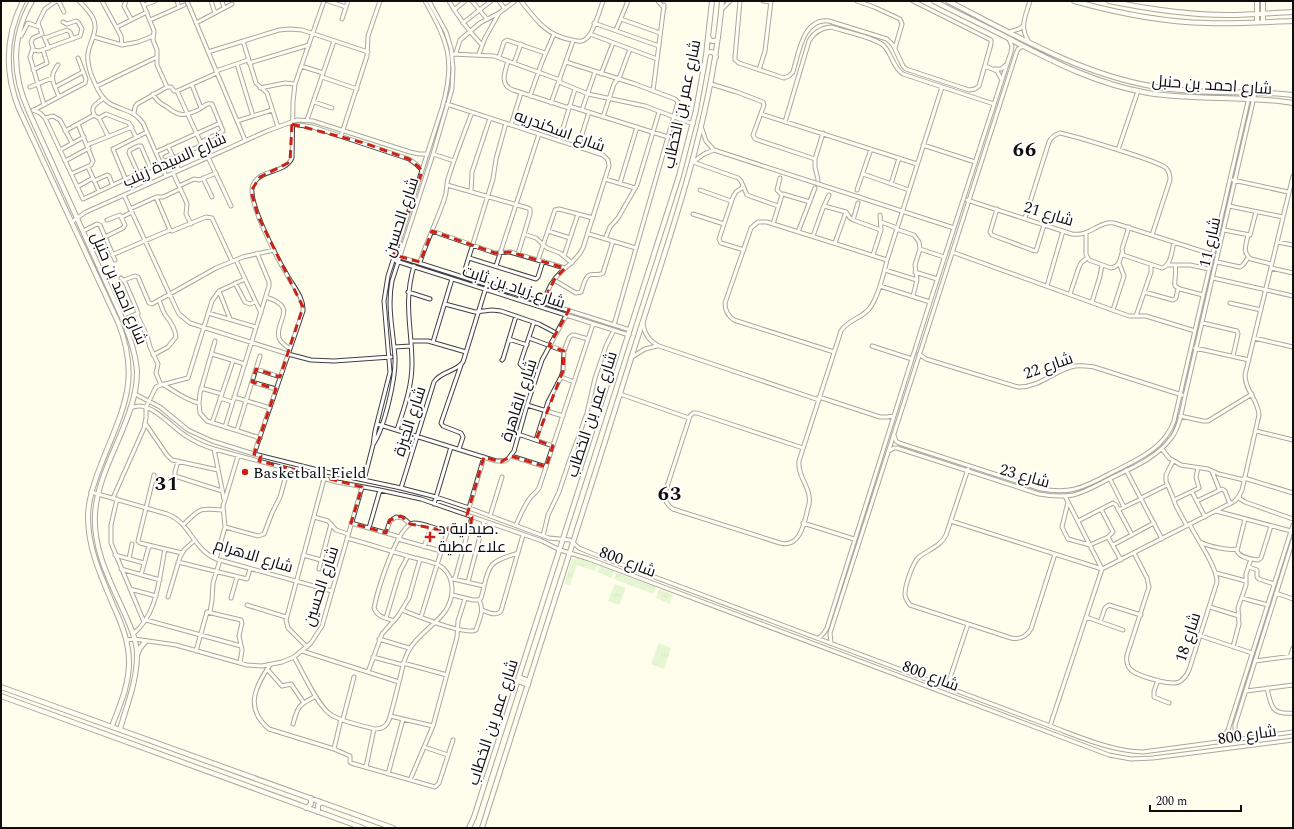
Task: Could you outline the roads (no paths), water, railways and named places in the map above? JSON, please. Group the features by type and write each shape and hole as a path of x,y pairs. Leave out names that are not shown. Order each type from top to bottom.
{"street":[{"name":"شارع احمد بن حنبل","path":"24,1 12,28 9,50 11,81 16,100 123,336 129,363 129,382 126,399 89,500 88,516 89,533 97,567 122,624 127,640 129,663 128,678 124,694 112,726"},
{"name":"شارع احمد بن حنبل","path":"32,1 21,26 16,51 18,83 22,98 123,320 135,355 137,373 134,394 105,471 98,494 95,524 100,554 133,634 137,655 134,679 120,729"},
{"path":"49,48 38,23 45,9 56,1 59,2 64,12"},
{"path":"81,1 93,16 95,23 96,30 89,50 88,58 92,75 97,86 104,98 110,103 134,113 143,123 166,176"},
{"path":"102,1 117,27 121,36 122,45"},
{"path":"126,1 124,6 131,19"},
{"path":"142,1 154,31 153,41 157,50 157,65 167,86 171,87 175,91 178,91 201,142"},
{"path":"144,6 155,1"},
{"path":"177,1 179,7"},
{"path":"187,1 245,140"},
{"path":"211,1 215,13"},
{"path":"222,1 224,8"},
{"path":"254,454 303,311 303,307 294,286 285,272 258,216 251,191 255,180 285,166 290,162 293,154 292,123 295,84 324,1"},
{"path":"328,1 346,7"},
{"path":"342,19 348,1"},
{"path":"341,136 368,52 368,36 380,1"},
{"name":"شارع الحسين","path":"373,445 382,426 393,382 395,356 390,299 392,281 433,154 448,104 453,78 452,54 449,40 424,1"},
{"name":"شارع الحسين","path":"364,480 389,379 390,364 384,301 386,284 394,255 444,103 448,86 449,60 440,25 429,1"},
{"path":"449,1 463,23 482,45"},
{"path":"454,10 465,1"},
{"path":"472,1 487,19"},
{"path":"463,23 491,1"},
{"path":"499,1 505,9"},
{"path":"456,53 460,40 487,19 499,13 515,1"},
{"path":"521,1 539,23 554,34 579,42 584,41 590,34 603,1"},
{"path":"616,30 628,1"},
{"path":"653,91 664,6 658,1"},
{"name":"شارع عمر بن الخطاب","path":"469,828 669,209 693,124 706,55 712,1"},
{"name":"شارع عمر بن الخطاب","path":"482,828 574,542 693,162 702,129 716,57 722,1"},
{"path":"722,9 730,1"},
{"path":"740,1 735,60 739,63 784,78 791,75 806,32 816,22 822,20 832,21 887,39 895,48 903,66 906,69 969,90 975,89 979,86 991,44 990,39 913,1"},
{"path":"759,70 765,54 771,2 763,1"},
{"path":"857,1 900,19 902,24 895,48"},
{"name":"شارع احمد بن حنبل","path":"934,1 1057,64 1096,79 1138,91 1186,98 1251,99 1293,103"},
{"name":"شارع احمد بن حنبل","path":"948,1 1060,57 1104,75 1151,86 1199,91 1293,96"},
{"path":"1029,42 1024,33 1023,26 1030,1"},
{"path":"1074,1 1115,12 1205,23 1293,20"},
{"path":"1109,1 1144,8 1228,15 1293,12"},
{"path":"1257,1 1257,22"},
{"path":"1263,1 1263,22"},
{"path":"196,22 232,4"},
{"path":"150,20 184,5"},
{"path":"957,13 960,7"},
{"path":"117,27 147,12"},
{"path":"479,54 485,38 499,13"},
{"path":"621,19 660,33"},
{"path":"33,50 43,50 78,37 82,34 82,29 78,22 76,21 67,24 63,22"},
{"path":"22,36 27,23 29,22 40,27"},
{"path":"594,23 659,46"},
{"path":"1009,32 1023,26"},
{"path":"785,122 810,41 817,32 827,27 880,42 886,48 901,73 999,106"},
{"path":"208,52 279,30 290,29 302,30 368,52"},
{"path":"45,38 66,30 70,31 73,39"},
{"path":"42,32 41,35 32,39 31,42 33,50 30,57 44,105"},
{"path":"530,96 545,53 554,34"},
{"path":"590,34 657,59"},
{"path":"94,37 122,45 138,42 153,36"},
{"path":"708,36 710,40 714,42 718,39 718,36"},
{"path":"819,638 826,631 937,278 1011,52 1012,46 1008,39"},
{"path":"499,57 505,40 509,40 545,53"},
{"path":"243,41 256,83 267,93 278,126"},
{"path":"307,120 334,41"},
{"path":"552,103 573,41"},
{"path":"601,74 613,43"},
{"path":"514,63 521,44"},
{"path":"178,91 237,64 309,45"},
{"path":"831,643 830,633 919,354 1016,54 1018,49 1023,46"},
{"path":"603,117 614,84 618,79 630,49"},
{"path":"9,50 16,51"},
{"path":"33,70 47,63 43,50"},
{"path":"706,55 711,51 716,57"},
{"path":"1011,52 1016,54"},
{"path":"452,54 479,54 499,57 588,94 638,104 693,124"},
{"path":"97,86 157,57"},
{"path":"1057,64 1060,57"},
{"path":"29,112 85,83 86,79 78,58"},
{"path":"508,61 504,81 510,89 668,137"},
{"path":"566,62 635,84 676,100 677,105 614,325"},
{"path":"237,64 253,116"},
{"path":"58,65 52,78 59,97"},
{"path":"985,66 994,69 1001,69 1006,65"},
{"path":"301,66 357,88"},
{"path":"994,69 1000,75 1002,80"},
{"path":"55,87 83,72"},
{"path":"582,110 595,72"},
{"path":"30,87 52,78"},
{"path":"260,88 284,83 295,84"},
{"path":"711,84 762,102 764,105 754,139 815,159"},
{"path":"192,85 201,108"},
{"path":"134,113 137,104 167,86"},
{"path":"803,448 697,413 691,414 665,493 665,501 670,507 679,512 784,544 792,543 798,539 810,498 799,468 799,461 803,448 842,328 870,309 880,286 885,270 886,260 942,87"},
{"path":"559,141 575,89"},
{"path":"1118,150 1138,91"},
{"path":"511,125 521,93"},
{"name":"شارع 11","path":"1180,395 1246,111 1253,93"},
{"path":"154,94 158,101 175,113 182,115 188,114 209,103 212,104 223,130 222,132 201,142 200,146 173,158"},
{"path":"104,98 93,106 92,110 94,115 99,118 108,136"},
{"name":"شارع 11","path":"1185,396 1251,112 1251,99"},
{"path":"314,102 332,108"},
{"name":"شارع اسكندريه","path":"444,103 578,147 606,157 608,160 609,166 589,234 581,253 554,280 549,287 544,302"},
{"path":"34,110 45,118 76,187 83,199 160,162"},
{"path":"237,121 272,110"},
{"path":"1246,111 1251,112"},
{"path":"420,262 445,196 454,161 472,112"},
{"path":"578,147 589,112"},
{"path":"605,239 610,227 618,218 635,188 659,112"},
{"path":"761,114 917,164"},
{"path":"65,131 94,115"},
{"path":"99,118 107,115 128,122 136,137"},
{"path":"45,118 49,116 57,117 72,143"},
{"path":"470,192 472,172 490,118"},
{"name":"شارع السيدة زينب","path":"72,222 77,218 124,195 245,140 278,126 307,120 410,152 427,154"},
{"path":"156,152 220,123"},
{"path":"292,123 309,126 409,159 422,171"},
{"path":"71,174 88,167 93,161 78,124"},
{"path":"463,276 494,179 496,159 506,124"},
{"path":"65,161 108,136 132,127"},
{"path":"620,183 637,127"},
{"path":"702,129 706,141 714,150 954,228"},
{"path":"125,178 112,150 147,132"},
{"path":"1025,218 1049,142 1054,135 1060,133 1118,150 1163,166 1168,171 1170,180 1152,235"},
{"path":"496,266 539,134"},
{"path":"818,180 815,159 823,134"},
{"path":"60,150 84,137"},
{"path":"923,145 975,162"},
{"path":"138,173 129,152 130,150 141,146 150,167"},
{"path":"168,146 179,170"},
{"path":"857,190 871,149"},
{"path":"714,150 701,155 693,162 738,178 748,196 778,206"},
{"path":"165,157 171,154"},
{"path":"433,154 454,161"},
{"path":"208,157 231,206"},
{"path":"891,184 899,158"},
{"path":"88,167 99,191"},
{"path":"173,173 186,201 186,214 190,224"},
{"path":"122,217 131,210 156,197 163,197 194,179 198,180 216,173"},
{"path":"863,174 909,190"},
{"path":"76,187 107,176 112,184"},
{"path":"951,521 1102,569 1235,501 1239,496 1259,420 1258,405 1246,385 1245,380 1288,192 1293,176"},
{"path":"203,178 212,197"},
{"path":"780,178 777,190 782,195 784,194 810,202"},
{"path":"605,179 635,188"},
{"path":"1230,179 1288,192"},
{"path":"447,185 528,208 530,211 518,254"},
{"path":"743,187 735,193 719,239 720,242 744,250"},
{"path":"798,232 815,188"},
{"path":"700,190 732,201"},
{"path":"124,195 169,295 179,314 190,323 305,359 323,361 395,356"},
{"path":"773,224 782,195"},
{"path":"813,236 829,195"},
{"path":"156,197 170,230"},
{"name":"شارع 21","path":"964,199 1076,234 1086,233 1106,223 1114,223 1218,256"},
{"path":"852,220 858,203"},
{"path":"824,206 846,212 852,220 881,230"},
{"path":"1229,206 1283,217"},
{"path":"538,260 554,212 557,209 593,218"},
{"path":"669,209 672,212 677,213"},
{"path":"997,209 991,229 992,235 1032,250 1036,251 1044,225"},
{"path":"835,243 846,212"},
{"path":"1256,212 1252,233 1248,236 1245,252 1248,258 1293,273"},
{"path":"105,237 124,227 125,224 119,214 106,220"},
{"path":"564,256 578,214"},
{"path":"693,214 724,224"},
{"path":"873,255 881,230 880,215"},
{"path":"112,255 170,230 173,231 206,217 212,218 245,279 261,313"},
{"path":"666,218 675,221"},
{"path":"834,352 734,320 728,315 725,303 753,225 761,221 773,224 886,260"},
{"path":"881,222 914,234 919,242 920,249 915,265 917,280 913,296"},
{"path":"83,231 98,224 115,260"},
{"path":"1087,258 1111,268 1117,266 1129,227"},
{"path":"1224,230 1248,236"},
{"path":"432,231 493,252 500,253 507,251 565,268"},
{"path":"548,231 570,238"},
{"path":"1047,286 1063,231"},
{"path":"1086,233 1087,258"},
{"path":"524,234 536,238 543,245 564,256 572,263"},
{"path":"589,234 636,248"},
{"path":"554,280 576,293 581,292 589,275 598,275 603,273 612,241"},
{"path":"1167,265 1174,242"},
{"path":"1277,242 1293,245"},
{"path":"920,249 944,257"},
{"path":"199,403 183,398 177,392 162,384 156,373 158,364 138,317 138,313 122,279 137,276 149,303 152,304 216,268 234,260 256,253 274,250"},
{"path":"952,252 1129,316 1151,317 1195,331"},
{"path":"224,427 270,284 256,253"},
{"path":"1122,253 1125,256 1162,268 1167,265 1190,265 1209,269"},
{"name":"شارع زياد بن ثابت","path":"394,255 420,262 630,330"},
{"path":"469,258 536,279 543,261"},
{"path":"1070,294 1079,267 1087,258"},
{"path":"1217,262 1240,267 1248,258"},
{"name":"شارع زياد بن ثابت","path":"393,260 628,335"},
{"path":"1113,310 1124,276 1119,263"},
{"path":"1092,302 1102,265"},
{"path":"1136,316 1151,272 1151,265"},
{"path":"1175,265 1175,286 1203,295"},
{"path":"397,430 407,401 411,382 412,364 408,292 414,266"},
{"path":"885,270 917,280"},
{"path":"915,272 937,278"},
{"path":"1213,278 1293,296"},
{"path":"113,498 145,423 146,407 156,388 162,384 188,378 212,301 219,291 245,279"},
{"path":"433,342 452,279"},
{"path":"235,283 244,302 250,304 255,302"},
{"path":"458,449 462,437 461,433 443,426 441,423 466,352 487,284"},
{"path":"880,286 936,304"},
{"path":"1144,292 1173,300 1176,298 1178,288"},
{"path":"219,291 230,319"},
{"path":"408,292 430,299"},
{"path":"266,297 276,301 283,309 284,316 279,330 279,338 290,349"},
{"path":"153,355 168,347 176,336 171,321 166,315 159,300"},
{"path":"1230,303 1261,310"},
{"path":"445,304 478,313 498,310 534,322 556,333"},
{"name":"شارع القاهرة","path":"377,424 501,462 508,459 511,456 542,360 569,310"},
{"path":"208,312 256,327"},
{"path":"123,320 138,313"},
{"path":"502,360 516,316"},
{"path":"534,322 520,364 521,366 538,372"},
{"path":"642,323 647,336 659,346 880,417 894,416"},
{"path":"1202,323 1237,331 1238,334 1233,356"},
{"path":"516,525 528,501 538,490 593,324"},
{"path":"545,542 548,515 559,492 587,412 595,378 606,346 614,330"},
{"path":"536,440 545,411 563,371 564,351 569,338 572,335 588,339"},
{"path":"529,338 564,351"},
{"path":"1254,338 1293,347"},
{"path":"509,339 526,344"},
{"path":"411,341 423,340 466,352"},
{"path":"215,341 201,388 199,403 202,416 207,421 212,423 260,438"},
{"path":"394,347 411,346"},
{"path":"632,357 645,349 659,346"},
{"path":"872,346 912,359"},
{"path":"1191,347 1249,360"},
{"path":"212,354 244,364"},
{"name":"شارع 22","path":"919,354 926,359 1018,387 1034,385 1064,370 1074,366 1084,365 1185,396"},
{"path":"237,430 260,356"},
{"path":"212,423 233,361"},
{"name":"شارع الجيزة","path":"401,488 434,382 440,375 457,368 461,364"},
{"path":"256,369 280,377"},
{"path":"561,377 574,382"},
{"path":"906,377 912,378"},
{"path":"252,382 276,389"},
{"path":"201,388 222,394"},
{"name":"شارع 800","path":"134,394 160,407 183,427 218,444 339,475 436,497 545,536 556,539 568,539 574,542 581,549 1112,748 1133,751 1154,751 1293,732"},
{"path":"620,394 689,418"},
{"path":"1180,416 1208,421 1252,394"},
{"name":"شارع 23","path":"894,435 894,439 899,443 1041,489 1061,491 1081,487 1148,454 1167,435 1172,426 1180,395"},
{"name":"شارع 23","path":"888,451 897,448 1039,494 1065,496 1084,492 1126,471 1149,458 1162,448 1174,433 1185,396"},
{"path":"234,397 270,408"},
{"path":"220,398 232,402"},
{"path":"130,408 141,405 146,407"},
{"path":"527,405 563,416"},
{"name":"شارع 800","path":"146,407 158,414 187,437 214,449 324,478 421,499 545,542 560,550 768,626 1094,750 1131,759 1153,758 1293,740"},
{"path":"145,423 169,457 178,461 218,470"},
{"path":"598,431 608,434"},
{"path":"1256,431 1293,440"},
{"path":"518,434 553,446"},
{"path":"434,504 451,447"},
{"path":"1162,448 1169,458 1185,466 1212,471 1293,493"},
{"path":"214,449 224,501"},
{"path":"210,612 213,583 225,527 223,510 224,501 238,456"},
{"path":"259,461 261,456"},
{"path":"511,456 546,467"},
{"path":"469,508 484,457"},
{"path":"178,461 174,474 175,476 222,491"},
{"path":"1173,461 1166,476 1167,484 1174,500 1199,541 1216,573 1221,573 1246,581"},
{"path":"969,466 946,535 941,543 919,557 914,564 905,595 906,601 910,605 968,624 1017,639 1023,638 1031,629 1055,554"},
{"path":"1124,466 1162,539"},
{"path":"1174,500 1199,488 1196,477 1198,468"},
{"path":"225,527 258,536 264,534 280,497 288,469"},
{"path":"1212,471 1219,489"},
{"path":"154,475 138,541 149,546 182,553"},
{"path":"490,516 502,477"},
{"path":"307,647 288,628 286,617 324,478"},
{"path":"1110,479 1124,507"},
{"path":"1118,510 1167,484"},
{"name":"شارع الحسين","path":"127,640 134,639 146,642 176,645 255,666 269,667 294,657 307,647 315,638 322,626 362,487"},
{"path":"1197,501 1219,489 1222,489 1225,491 1230,504"},
{"path":"369,528 380,490"},
{"name":"شارع الاهرام","path":"92,492 171,516 183,525 204,552 218,559 332,591"},
{"path":"1192,492 1205,517"},
{"path":"1050,726 1102,569 1065,496"},
{"path":"1239,496 1240,499 1245,502 1293,519"},
{"path":"117,499 110,531 111,544 145,621"},
{"path":"1068,501 1062,529 1068,539 1090,545 1113,534 1113,531 1101,509"},
{"path":"1078,521 1113,503 1116,505 1132,535"},
{"path":"183,525 200,510 223,510"},
{"path":"1216,511 1291,531"},
{"path":"314,517 328,521 336,530 348,534"},
{"path":"386,533 390,522 396,517 403,518 410,524"},
{"path":"455,579 472,517"},
{"path":"1245,519 1237,549 1240,556 1251,559 1258,560 1261,558 1271,526"},
{"path":"468,582 484,521"},
{"path":"351,523 386,533 424,547 441,551"},
{"path":"394,621 378,615 374,608 392,551 407,526 414,523 442,530 470,527"},
{"path":"803,523 854,539"},
{"path":"1113,545 1154,523"},
{"path":"319,569 331,524"},
{"path":"1220,742 1228,730 1293,525"},
{"path":"424,547 430,527"},
{"path":"421,617 448,529"},
{"path":"482,610 495,614 500,613 523,535"},
{"path":"1108,537 1121,560"},
{"path":"294,657 316,696 325,710 330,714 374,729 384,727 390,716 403,664 409,648 446,610 452,595 452,588 450,578 442,568 420,559 347,538"},
{"path":"1238,739 1234,730 1293,540"},
{"path":"168,597 182,553 194,541"},
{"path":"1199,541 1205,544 1229,549 1237,549"},
{"path":"129,559 132,544"},
{"path":"141,575 149,546"},
{"path":"133,634 145,621 156,596 165,549"},
{"path":"479,600 492,565 518,553"},
{"name":"شارع 18","path":"1134,553 1148,582 1148,592 1126,661 1132,671 1137,674 1158,680 1173,683 1182,680 1189,670 1217,582 1216,573"},
{"path":"115,555 144,563"},
{"path":"303,555 321,560"},
{"path":"386,618 400,571 408,556"},
{"path":"368,672 379,640 386,628 394,621 402,610 412,591 420,559"},
{"path":"1232,647 1238,628 1238,608 1242,598 1251,559"},
{"path":"178,562 247,579 250,569"},
{"path":"1249,567 1257,570 1259,579 1274,584"},
{"path":"121,569 160,580"},
{"path":"845,570 850,572"},
{"path":"231,598 236,577"},
{"path":"450,578 484,586"},
{"path":"130,589 156,596"},
{"path":"1276,593 1293,598"},
{"path":"452,595 465,599 476,601 479,600"},
{"path":"1242,598 1268,605"},
{"path":"410,780 433,726 458,637 458,621 465,599"},
{"path":"402,610 457,630 474,632 482,610 479,600"},
{"path":"247,605 286,617"},
{"path":"1100,622 1105,608 1109,605 1141,615"},
{"path":"1210,607 1239,616"},
{"path":"196,651 206,612 210,612 242,621 239,636 242,646 240,663"},
{"path":"1086,617 1123,630"},
{"path":"768,626 770,620"},
{"path":"145,621 242,646"},
{"path":"947,687 968,624"},
{"path":"1200,636 1252,653"},
{"path":"379,640 409,648"},
{"path":"137,655 140,648 146,642"},
{"path":"1255,661 1292,657 1293,648"},
{"path":"302,651 399,682"},
{"path":"373,657 447,675"},
{"path":"868,664 870,658"},
{"path":"304,703 291,684 282,686 269,667 254,694 255,710 258,718 269,729 334,748 350,756 350,762 352,763 432,786 437,786 439,784 453,740"},
{"path":"334,748 354,677"},
{"path":"518,679 529,683"},
{"path":"1158,680 1154,691 1154,696 1169,702"},
{"path":"1246,691 1293,685"},
{"path":"1,687 393,828"},
{"path":"1,687 3,691 1,695 8,699 362,828"},
{"path":"1267,688 1270,702 1274,710 1282,714 1293,713"},
{"path":"8,699 8,695 12,691"},
{"path":"293,724 297,709 316,696"},
{"path":"390,716 433,726"},
{"path":"388,774 403,719"},
{"path":"366,767 374,729"},
{"path":"424,747 448,755"},
{"path":"306,808 311,804 311,798"},
{"path":"318,812 318,807 321,802"}],"place":[{"name":"Basketball Field","path":"245,472"},
{"name":"صيدلية د. علاء عطية","path":"430,537"}],"district":[{"name":"66","path":"1025,149"},
{"name":"31","path":"167,483"},
{"name":"63","path":"670,493"}]}
